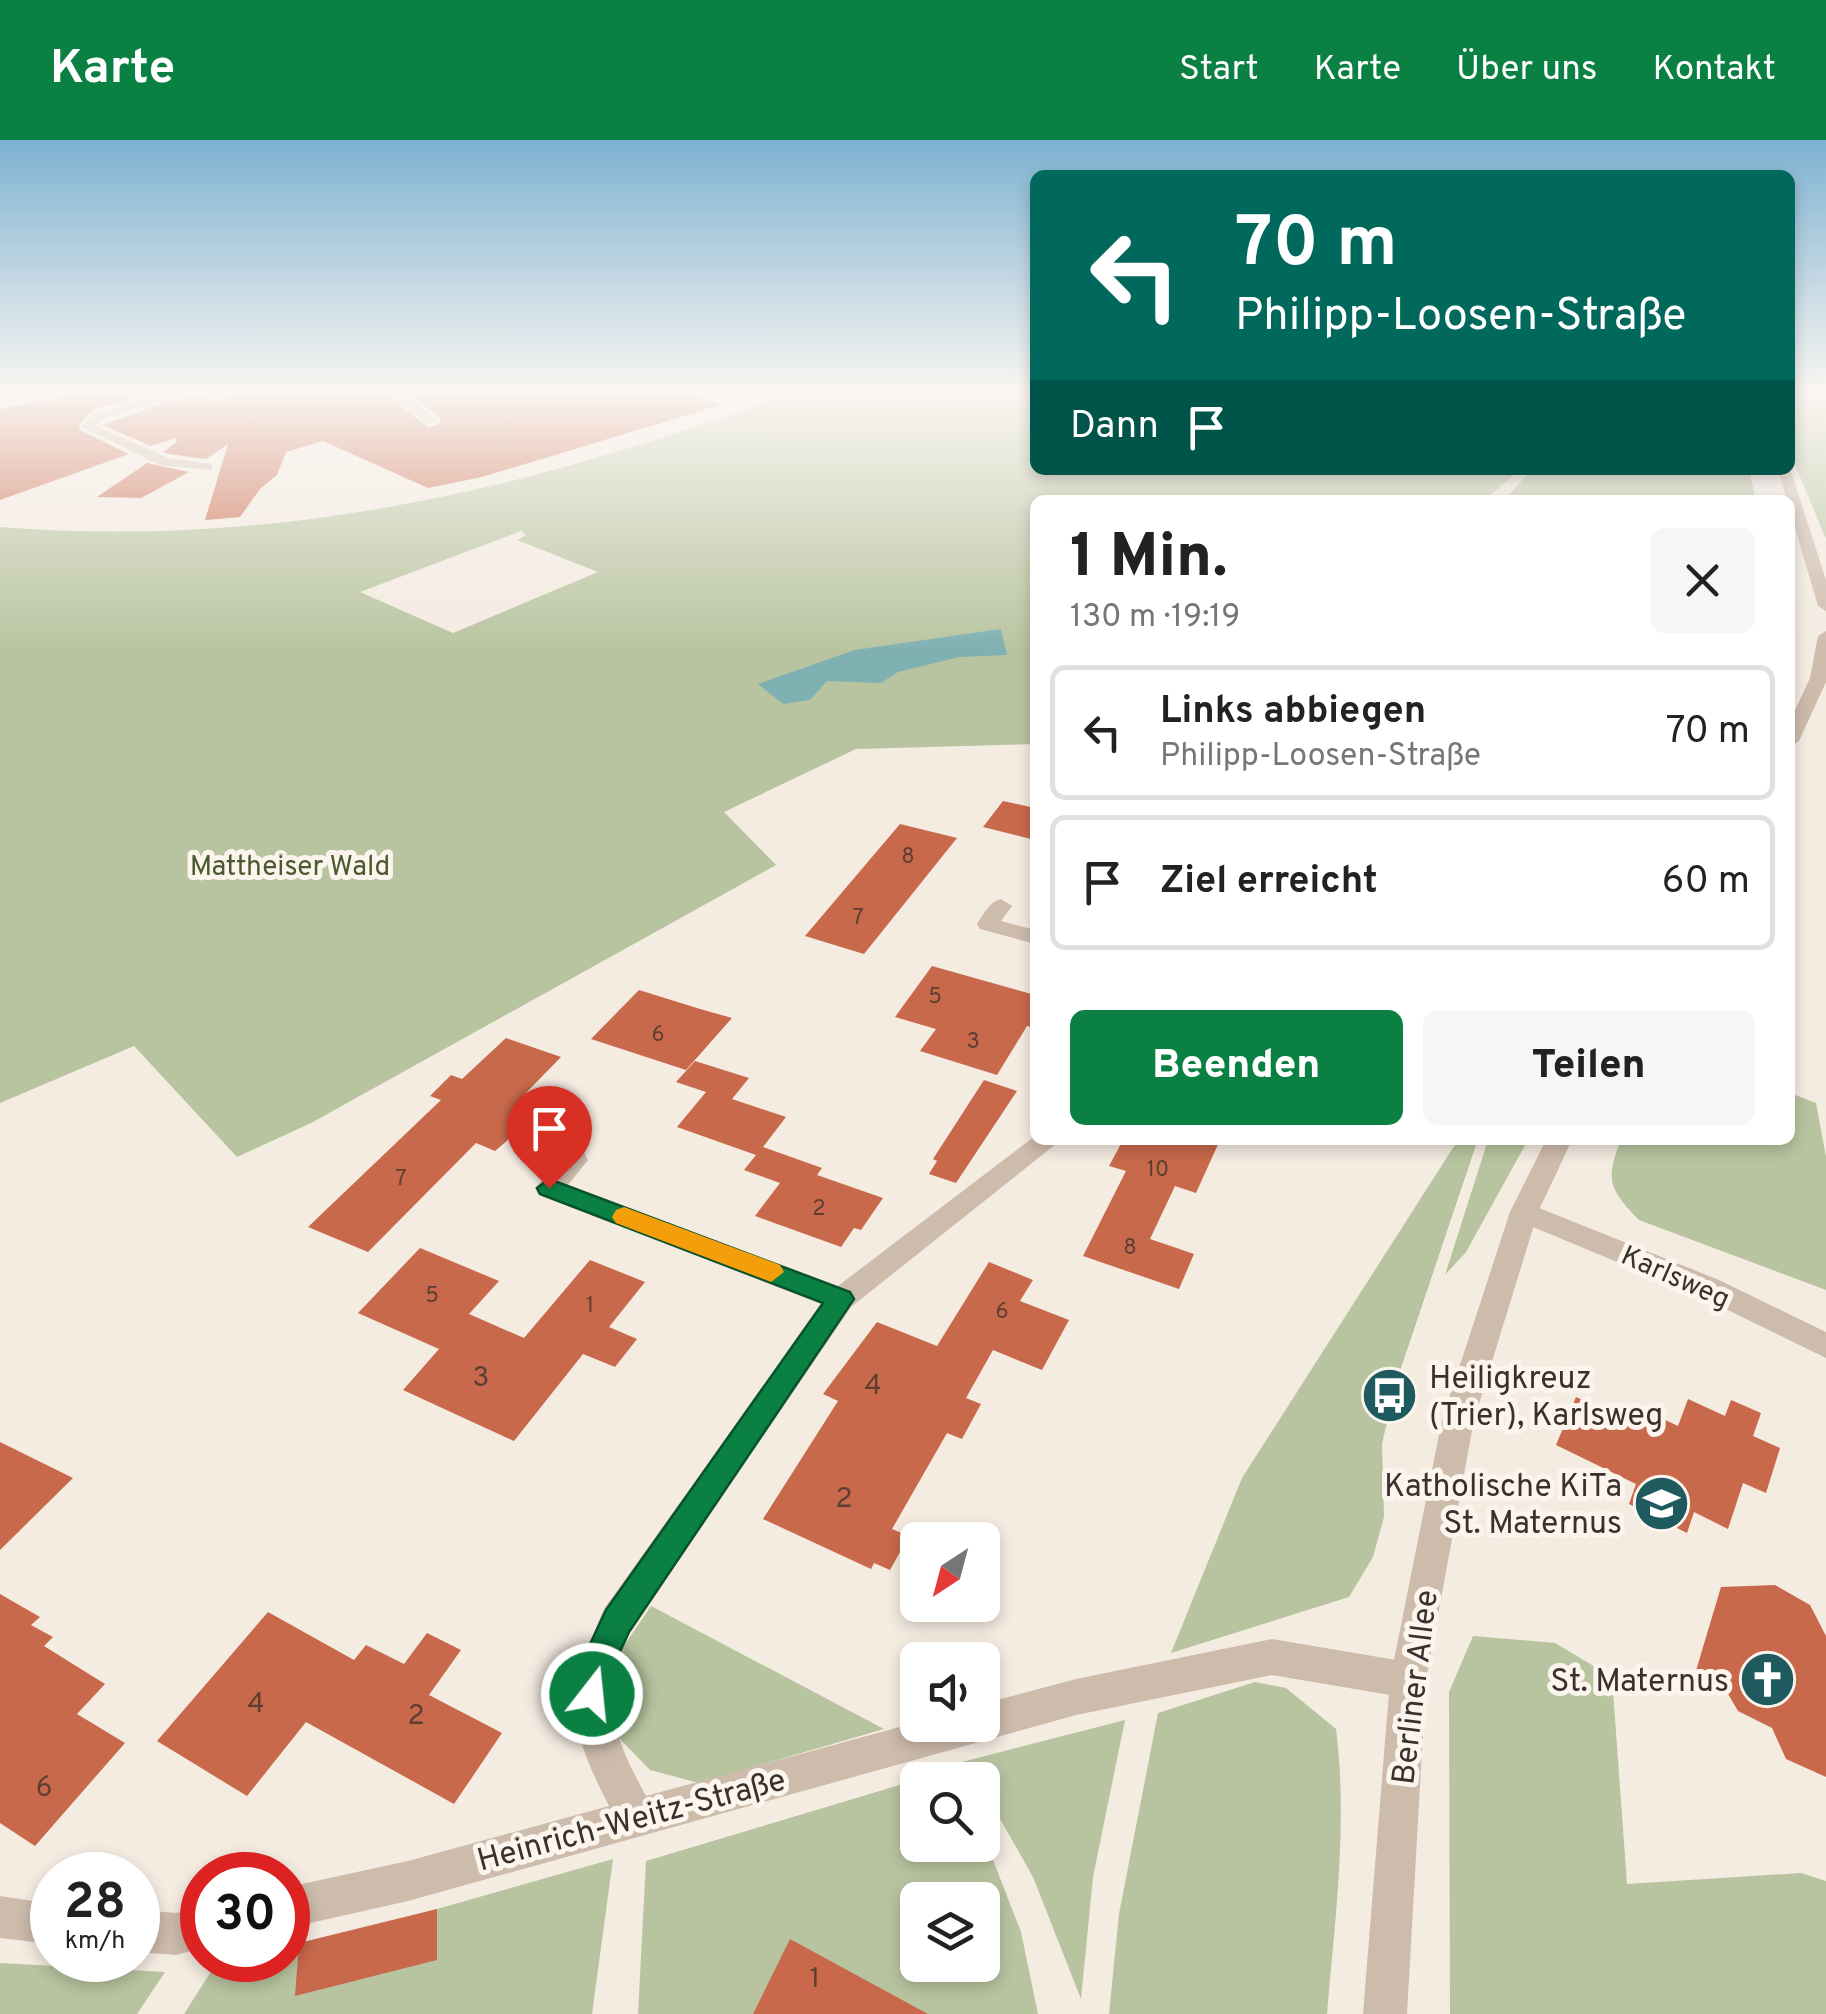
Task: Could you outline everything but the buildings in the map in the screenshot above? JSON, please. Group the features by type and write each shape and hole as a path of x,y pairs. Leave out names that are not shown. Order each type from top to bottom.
{"street":[{"path":"1795,503 1826,606"},
{"path":"1795,732 1821,687 1826,636"},
{"path":"1001,906 988,924 1030,936"},
{"path":"636,1816 589,1716 594,1670 626,1608 840,1299 1041,1145"},
{"name":"Berliner Allee","path":"1385,2014 1408,1680 1458,1420 1524,1212 1558,1145"},
{"path":"575,1160 549,1188 840,1299"},
{"name":"Karlsweg","path":"1524,1212 1709,1288 1826,1346"},
{"path":"1000,1717 1076,1697 1272,1657 1408,1680"},
{"name":"Heinrich-Weitz-Straße","path":"310,1903 408,1881 911,1742"},
{"path":"0,1917 30,1921"}],"green space":[{"name":"Mattheiser Wald","path":"520,478 1510,478 1490,495 1030,495 1030,744 856,749 724,812 776,865 311,1123 237,1157 134,1046 0,1103 0,527 158,531 236,527 390,507","holes":["521,531 526,535 517,540 598,572 453,633 360,592"]},
{"name":"Mattheiser Wald","path":"1524,478 1751,478 1755,495 1509,495"},
{"path":"1801,478 1826,478 1826,539"},
{"path":"1795,1095 1816,1103 1826,1157 1826,1290 1639,1220 1616,1192 1613,1165 1619,1145 1795,1145"},
{"path":"1455,1145 1476,1145 1396,1383 1382,1444 1384,1517 1373,1557 1349,1597 1171,1653 1242,1478"},
{"path":"1486,1145 1525,1145 1466,1252 1445,1275"},
{"path":"651,1606 884,1729 699,1783 650,1770 618,1737 610,1682 615,1659"},
{"path":"1473,1636 1555,1643 1612,1677 1627,1884 1801,1873 1826,1881 1826,2014 1450,2014 1449,1692"},
{"path":"1255,1682 1286,1688 1336,1729 1341,1836 1327,2014 1109,2014 1119,1914 1158,1713"},
{"path":"1125,1720 1093,1877 1081,1999 1033,1877 1000,1819 1000,1762 962,1762"},
{"path":"900,1785 900,1862 994,1862 1021,1932 1038,2014 638,2014 646,1861"},
{"path":"613,1859 592,2014 184,2014 204,1982 297,1982 296,1995 436,1960 437,1909"},
{"path":"0,1963 30,1965 30,1982 158,1982 137,2014 0,2014"}],"water":[{"path":"1001,629 1007,655 959,657 898,672 881,683 827,681 810,700 783,704 758,684 855,650"}],"slow traffic":[{"path":"624,1217 771,1272"}],"place":[{"name":"Heiligkreuz (Trier), Karlsweg","path":"1390,1395"},
{"name":"Katholische KiTa St. Maternus","path":"1661,1503"},
{"name":"St. Maternus","path":"1768,1680"}],"route":[{"path":"549,1188 840,1299 617,1621 594,1670 592,1694"}]}
